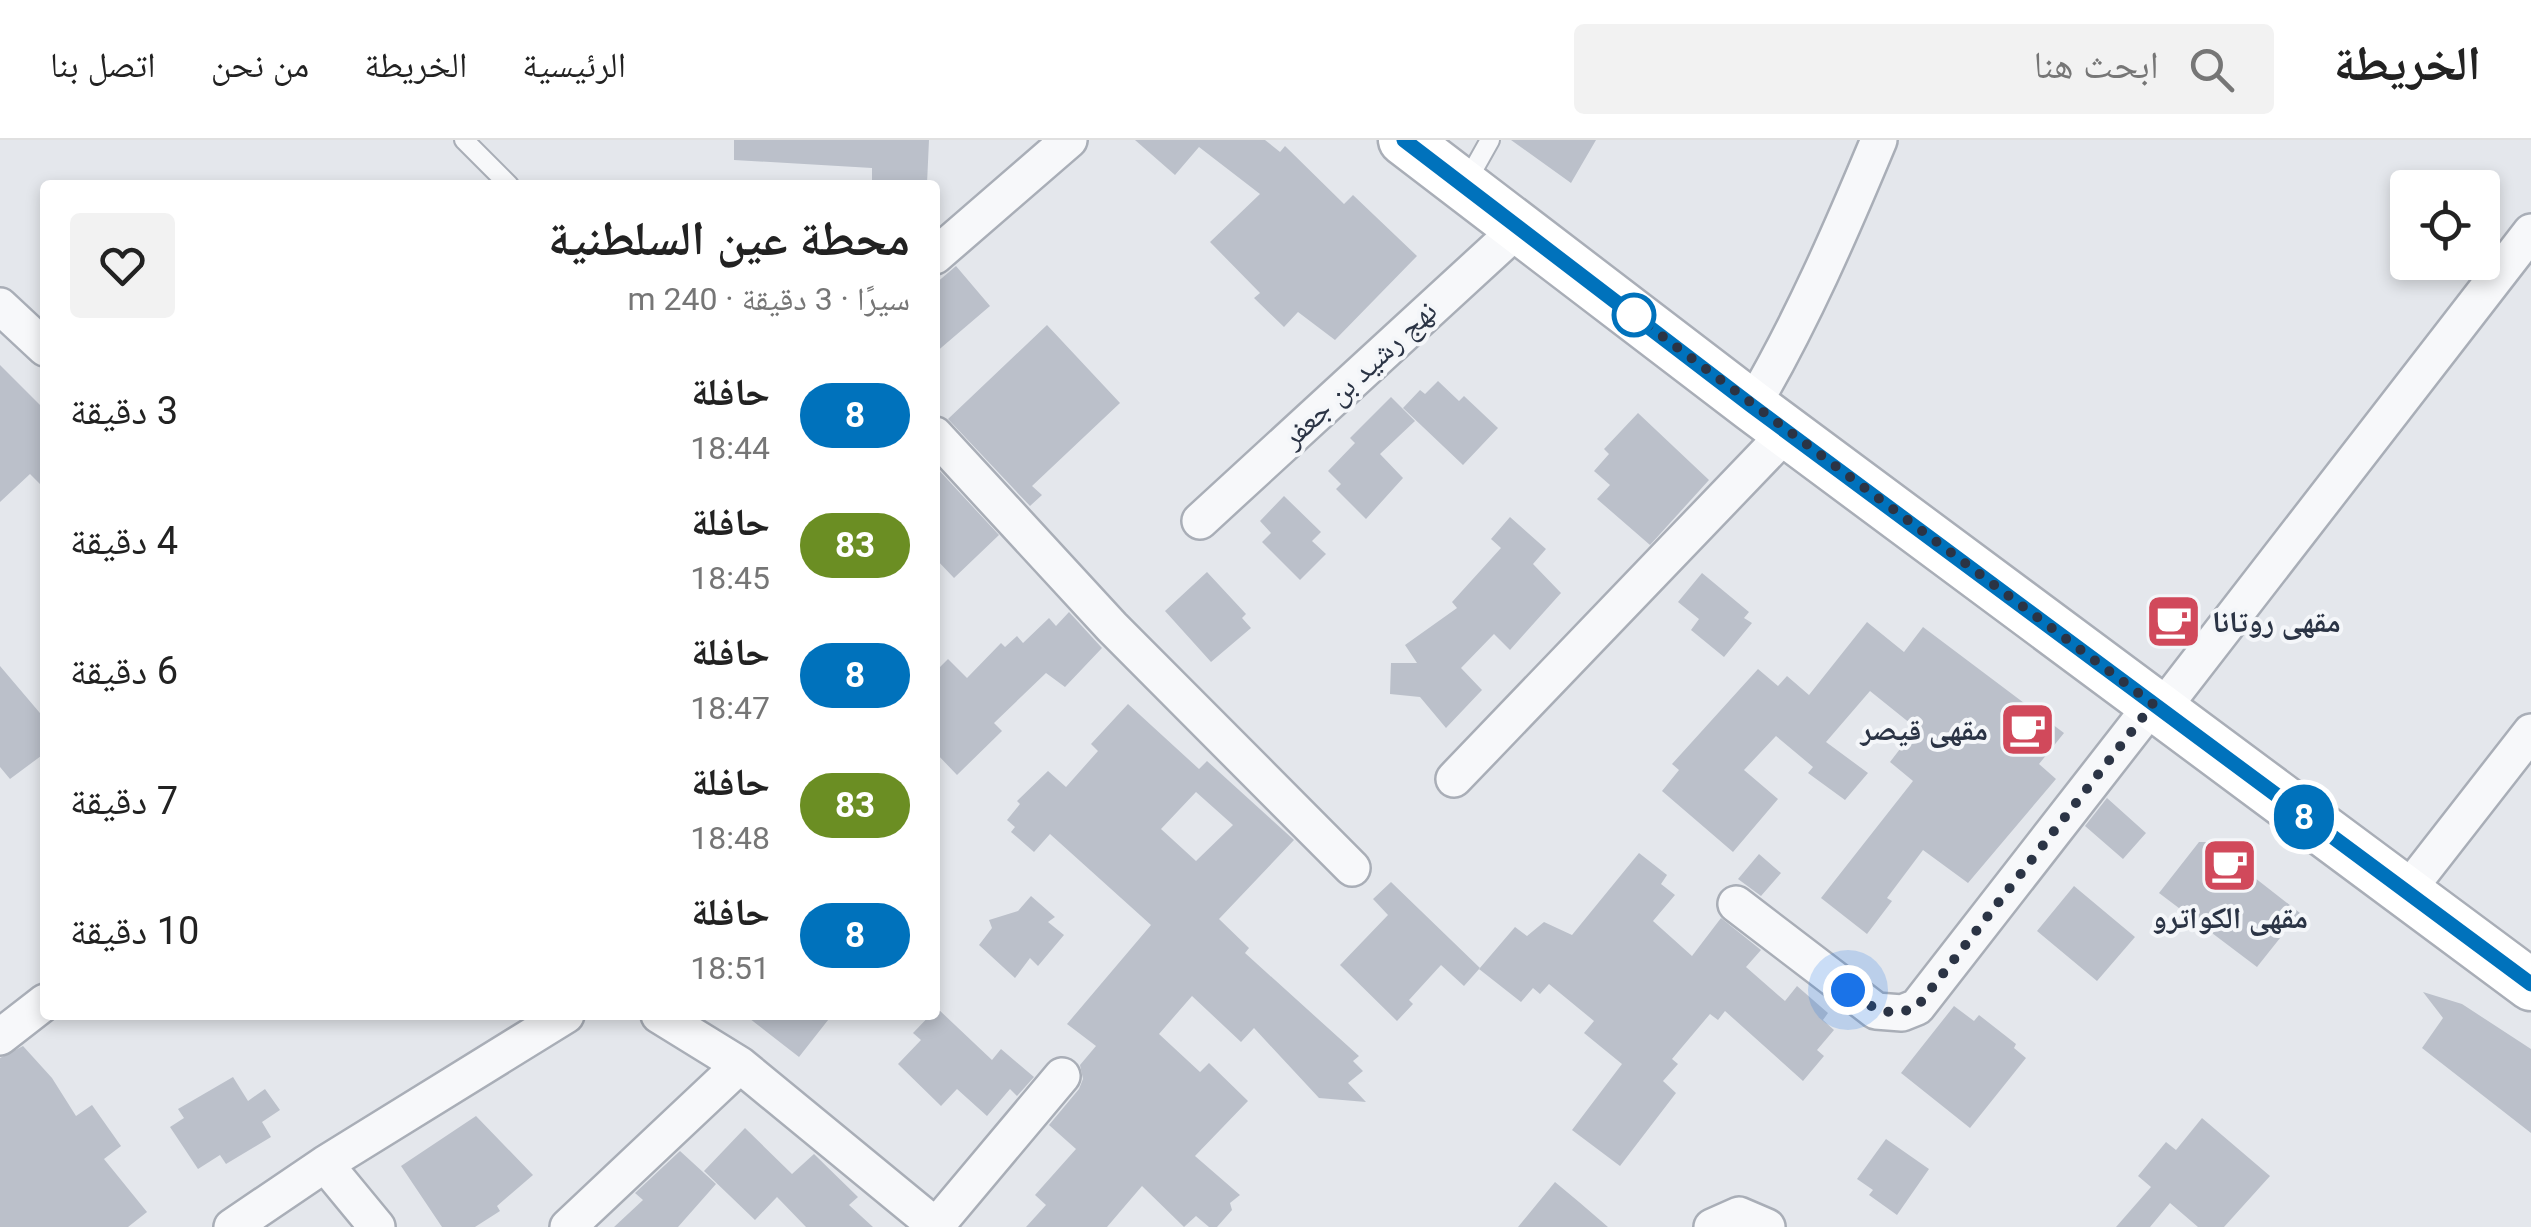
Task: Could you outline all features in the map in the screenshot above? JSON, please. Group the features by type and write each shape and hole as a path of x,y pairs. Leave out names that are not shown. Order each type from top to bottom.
{"main road":[{"path":"1404,140 1770,419 2531,984"}],"street":[{"path":"940,252 1069,140"},
{"path":"1454,779 1770,419 1828,262 1879,140"},
{"name":"نهج رشيد بن جعفر","path":"1200,522 1519,228"},
{"path":"1736,904 1876,1011 1902,1013 1917,1007 2531,232"},
{"path":"0,306 40,343"},
{"path":"940,439 1112,627 1352,868"},
{"path":"2407,891 2531,732"},
{"path":"0,1036 40,1006"},
{"path":"232,1227 325,1164 558,1020"},
{"path":"668,1020 740,1065 937,1226 1062,1076"},
{"path":"568,1227 740,1065"},
{"path":"325,1164 377,1227"},
{"path":"1712,1227 1739,1215 1767,1227"}],"lane":[{"path":"464,140 504,180"},
{"path":"1465,186 1490,140"}],"building":[{"path":"734,140 929,140 927,180 872,180 872,168 734,160"},
{"path":"1135,140 1265,140 1280,152 1285,146 1344,204 1353,195 1417,256 1335,340 1298,312 1284,327 1254,298 1260,293 1210,242 1260,194 1199,147 1175,175"},
{"path":"1511,140 1596,140 1571,183"},
{"path":"956,266 990,306 940,349 940,280"},
{"path":"1047,325 1120,403 1032,486 1042,495 1030,506 948,419"},
{"path":"0,365 40,405 40,484 30,474 0,502"},
{"path":"1438,381 1459,401 1464,396 1498,428 1463,465 1403,408 1420,390 1425,394"},
{"path":"1391,397 1415,421 1380,454 1403,478 1366,519 1336,489 1341,484 1328,471 1355,443 1350,438"},
{"path":"1638,413 1709,480 1650,545 1597,499 1610,485 1594,471 1609,454 1604,449"},
{"path":"940,471 999,535 954,578 940,563"},
{"path":"1284,496 1321,532 1312,541 1326,554 1300,580 1262,542 1271,533 1260,521"},
{"path":"1510,517 1546,549 1533,564 1561,593 1510,650 1494,634 1461,668 1482,690 1446,728 1420,697 1390,694 1391,663 1417,663 1405,645 1457,608 1452,602 1501,548 1491,539"},
{"path":"1207,572 1246,614 1242,618 1251,628 1211,662 1165,611"},
{"path":"1702,573 1749,612 1744,618 1752,623 1724,657 1691,630 1699,619 1678,602"},
{"path":"1069,612 1102,648 1065,687 1046,673 994,723 1002,731 957,775 940,757 940,667 948,659 967,678 1001,643 1005,647 1017,636 1023,643 1049,618 1056,626"},
{"path":"1867,622 1904,652 1923,627 2064,733 2039,764 2056,779 1968,883 1923,850 1887,898 1892,901 1867,934 1821,898 1913,781 1890,762 1916,728 1870,691 1826,742 1868,773 1845,800 1808,773 1813,767 1776,736 1744,770 1778,799 1733,852 1662,791 1679,770 1672,764 1758,669 1778,686 1787,676 1809,695"},
{"path":"0,666 40,713 40,757 10,779 0,767"},
{"path":"1128,704 1199,769 1207,761 1294,840 1219,919 1249,948 1245,953 1359,1056 1353,1061 1363,1071 1348,1083 1366,1102 1319,1098 1254,1028 1241,1042 1192,996 1159,1034 1200,1072 1209,1063 1248,1101 1195,1156 1240,1195 1230,1203 1232,1210 1217,1227 1209,1227 1196,1216 1184,1227 1142,1186 1107,1227 1026,1227 1046,1205 1035,1195 1076,1149 1049,1125 1079,1089 1083,1079 1080,1065 1096,1046 1067,1024 1151,925 1050,834 1034,852 1011,832 1015,827 1007,820 1020,804 1017,801 1048,771 1066,787 1098,751 1091,744","holes":["1196,792 1233,825 1196,861 1161,829"]},
{"path":"2107,798 2146,833 2123,859 2085,826"},
{"path":"2199,842 2209,842 2300,913 2257,967 2159,893"},
{"path":"1639,853 1667,875 1661,884 1675,895 1653,921 1692,956 1721,918 1761,950 1746,967 1785,1001 1797,986 1828,1013 1823,1020 1834,1030 1817,1050 1824,1056 1803,1081 1725,1011 1718,1020 1710,1014 1672,1059 1678,1064 1663,1081 1676,1093 1620,1166 1572,1130 1622,1064 1584,1033 1594,1021 1549,984 1540,994 1533,988 1521,1002 1479,969 1515,927 1527,936 1544,922 1572,935"},
{"path":"1759,854 1781,873 1761,896 1738,879"},
{"path":"1391,882 1480,968 1464,986 1441,965 1409,1000 1413,1004 1397,1021 1340,965 1388,915 1373,899"},
{"path":"2074,886 2135,937 2097,981 2037,931"},
{"path":"1031,896 1055,917 1048,922 1064,935 1038,966 1030,958 1015,978 979,945 992,928 989,920 1018,911"},
{"path":"2423,992 2462,1004 2531,1049 2531,1133 2422,1048 2443,1018"},
{"path":"1954,1006 1974,1021 1979,1015 2016,1044 2014,1048 2026,1058 1970,1128 1901,1073"},
{"path":"940,1011 992,1060 1001,1049 1034,1077 1017,1096 1010,1089 987,1116 957,1089 941,1106 898,1064 921,1040 913,1033 925,1020 940,1020"},
{"path":"751,1020 828,1020 799,1057"},
{"path":"23,1046 52,1078 76,1116 92,1105 121,1146 104,1159 147,1212 128,1227 0,1227 0,1058"},
{"path":"233,1077 248,1101 265,1089 280,1110 262,1122 271,1137 226,1164 220,1155 198,1169 170,1127 184,1118 178,1109"},
{"path":"476,1116 533,1175 497,1206 500,1211 475,1227 442,1227 401,1166"},
{"path":"2202,1118 2270,1176 2224,1227 2198,1227 2170,1203 2150,1227 2116,1227 2151,1187 2138,1176 2166,1142 2176,1150"},
{"path":"745,1128 792,1174 814,1154 858,1197 849,1205 873,1227 806,1227 777,1197 755,1220 704,1171"},
{"path":"1886,1139 1929,1169 1897,1215 1869,1195 1873,1190 1857,1179"},
{"path":"680,1151 716,1184 678,1227 614,1227 643,1200 635,1193"},
{"path":"1555,1182 1579,1202 1608,1227 1518,1227"}],"bus line":[{"name":"8","path":"1404,140 1752,406 2531,984"}],"place":[{"name":"مقهى روتانا","path":"2173,622"},
{"name":"مقهى قيصر","path":"2027,730"},
{"name":"مقهى الكواترو","path":"2230,866"}],"route":[{"path":"1634,315 2153,704 1917,1007 1902,1013 1876,1011 1848,990"}]}
